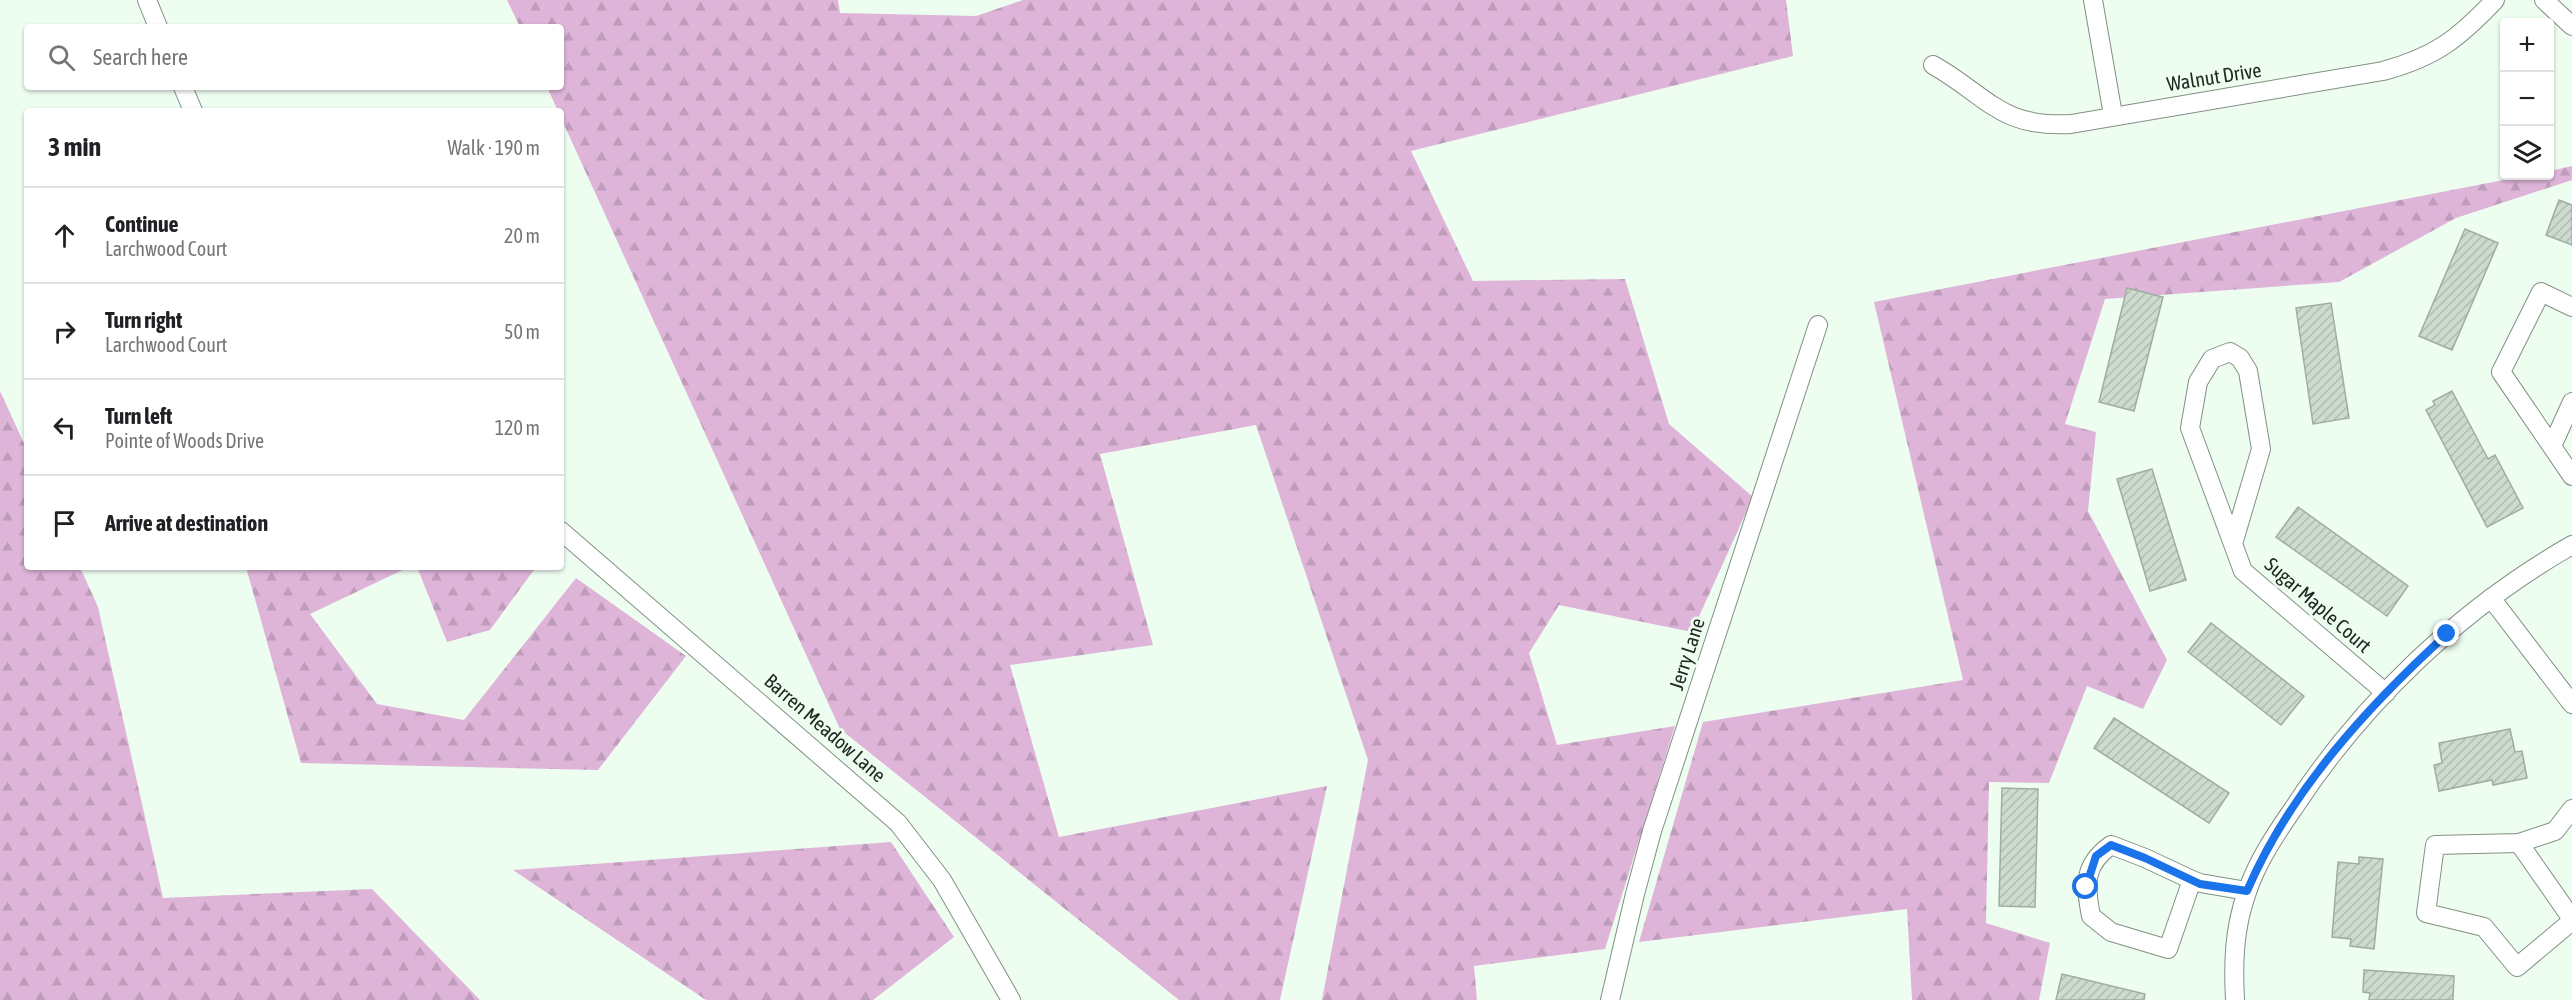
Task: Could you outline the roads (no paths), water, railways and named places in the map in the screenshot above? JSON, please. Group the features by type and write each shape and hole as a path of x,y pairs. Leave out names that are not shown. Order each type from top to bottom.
{"street":[{"path":"147,0 157,24"},
{"path":"2093,0 2113,115"},
{"name":"Walnut Drive","path":"1933,65 1955,78 1992,107 2013,118 2046,125 2071,124 2113,115 2383,71 2411,63 2438,51 2457,37 2495,0"},
{"path":"2544,0 2572,26"},
{"path":"184,90 192,108"},
{"path":"2572,307 2541,292 2501,372 2572,476"},
{"name":"Jerry Lane","path":"1610,1000 1652,831 1818,325"},
{"name":"Sugar Maple Court","path":"2233,544 2261,449 2248,371 2240,358 2230,352 2212,359 2198,382 2190,429 2233,544 2243,570 2386,693"},
{"path":"2552,446 2572,402"},
{"name":"Barren Meadow Lane","path":"564,534 855,783 898,824 942,880 1011,1000"},
{"path":"2235,1000 2233,966 2239,917 2247,891 2263,858 2303,793 2341,743 2386,693 2440,641 2491,598 2572,545"},
{"path":"2491,598 2572,704"},
{"path":"2519,843 2572,920 2517,967 2484,927 2426,913 2435,844 2519,843 2555,831 2572,809"},
{"path":"2192,880 2168,949 2111,932 2091,916 2086,887 2096,856 2111,845 2145,858 2192,880 2200,884 2247,891"}]}
